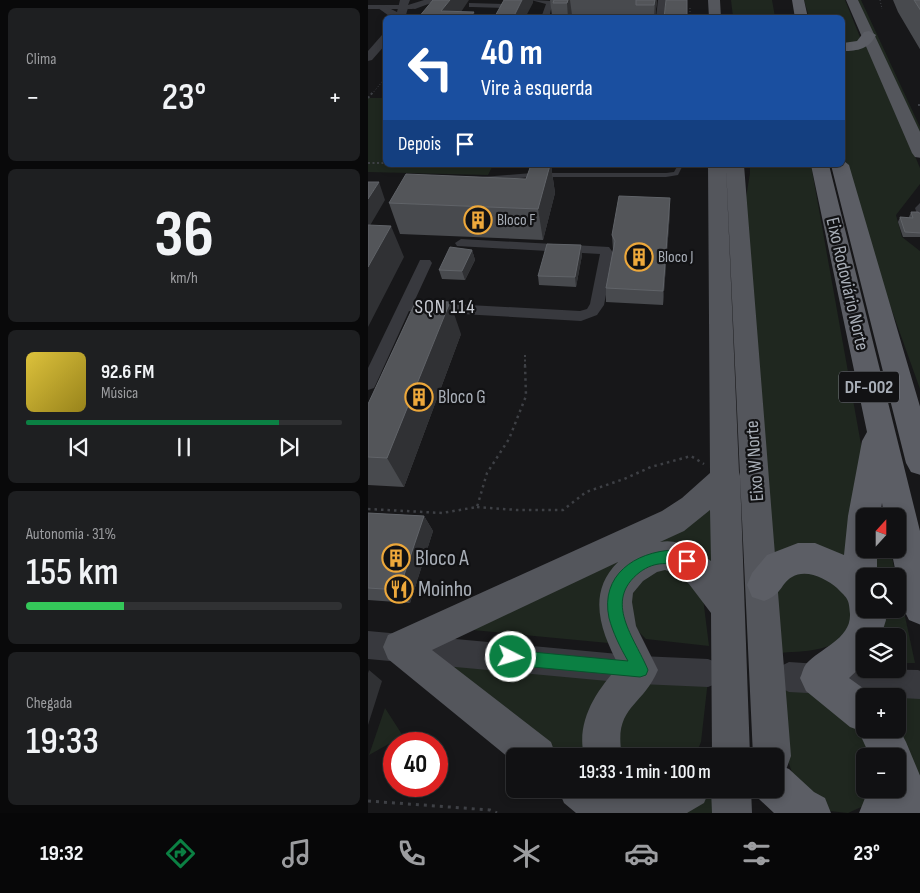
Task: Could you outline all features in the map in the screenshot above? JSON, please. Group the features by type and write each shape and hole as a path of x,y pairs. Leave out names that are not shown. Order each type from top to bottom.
{"highway":[{"path":"798,0 801,15"},
{"path":"845,46 862,44 876,36"},
{"name":"Eixo Rodoviário Norte","path":"820,167 920,608"},
{"name":"Eixo Rodoviário Norte","path":"841,167 919,452"},
{"path":"865,508 878,427"},
{"path":"764,584 779,566 798,559 815,559 844,572 856,588"},
{"path":"804,678 843,658 863,637 867,626 866,618"},
{"path":"804,678 856,708"},
{"path":"784,793 810,813"}],"main road":[{"path":"714,0 715,15"},
{"path":"852,0 876,36"},
{"path":"865,0 876,36 920,153"},
{"name":"Eixo W Norte","path":"717,167 726,476 728,610 726,747"},
{"name":"Eixo W Norte","path":"735,167 743,306 764,584 772,748"},
{"path":"384,646 673,521 693,507 726,476"},
{"path":"602,748 600,739 608,707 640,670 621,633 616,617 615,602 619,584 628,573 644,561 658,557 673,556 687,561 702,572 728,610"},
{"path":"384,646 526,748"},
{"path":"589,798 608,813"},
{"path":"627,798 642,802 662,801 672,798"},
{"path":"731,798 732,813"},
{"path":"774,798 775,813"}],"street":[{"path":"376,8 406,7 434,0"},
{"path":"534,0 550,3 545,15"},
{"path":"660,15 662,0"},
{"path":"472,6 485,9 504,6"},
{"path":"376,8 406,7"},
{"path":"368,58 383,40"},
{"path":"405,306 581,316 592,312 597,306 608,254 604,250 461,244"},
{"path":"368,384 425,263"},
{"path":"384,646 640,670 708,673"},
{"path":"804,678 918,685"}],"lane":[{"path":"471,180 532,175 666,175 676,174 680,167"},
{"path":"920,204 918,208 920,216"}],"path":[{"path":"880,0 882,9"},
{"path":"690,8 690,15"},
{"path":"368,98 383,79"},
{"path":"368,163 383,163"},
{"path":"478,507 488,473 509,439 526,396 525,355"},
{"path":"368,509 442,513 478,507 517,510 564,510 586,492 624,479 651,467 691,456 726,476"},
{"path":"368,801 490,810 497,813"}],"shaded area":[{"path":"731,0 772,0 775,15 733,15"},
{"path":"804,0 845,0 860,37 859,41 845,44 845,15 808,15"},
{"path":"855,0 861,0 920,127 920,143"},
{"path":"868,44 920,168 920,184 896,215 902,237 920,251 920,389 876,266 845,159 845,49"},
{"path":"368,98 383,98 383,167 492,167 488,175 368,172"},
{"path":"750,167 811,167 862,450 848,568 769,564 745,204"},
{"path":"715,492 717,583 637,554 619,644 451,628"},
{"path":"868,558 892,558 894,568 868,568"},
{"path":"671,564 703,598 709,646 646,639 631,624 624,589"},
{"path":"807,564 854,597 850,625 846,634 830,646 809,651 778,653 775,589"},
{"path":"872,618 905,618 915,663 906,663 906,628 870,628"},
{"path":"440,664 618,674 592,748 545,748"},
{"path":"708,680 701,742 698,748 609,748 606,740 638,682"},
{"path":"783,682 817,694 856,725 856,738 872,738 874,740 876,748 856,748 856,798 872,798 870,803 848,813 820,810 798,790 788,761"},
{"path":"842,687 856,689 856,696"},
{"path":"906,696 921,698 920,803 906,762 906,748 901,748 898,738 906,738"},
{"path":"385,708 400,732 383,732 383,747 369,755"},
{"path":"606,798 653,798 685,802 690,798 721,798 721,813 625,813"}],"building":[{"path":"433,0 450,0 441,11 474,12 472,15 420,15"},
{"path":"504,0 522,0 514,15 496,15"},
{"path":"554,0 568,0 567,3 553,3"},
{"path":"636,0 655,0 654,5 636,5"},
{"path":"666,0 687,0 687,15 664,15"},
{"path":"914,0 921,0 921,11"},
{"path":"530,167 549,167 538,209 389,203 406,174 526,179"},
{"path":"368,182 379,182 368,199"},
{"name":"Bloco J","path":"619,196 670,198 663,291 606,288 615,241 612,235"},
{"path":"911,212 921,214 921,233 905,232 900,217 913,218"},
{"path":"368,225 391,226 368,267"},
{"path":"547,244 581,245 575,277 538,276"},
{"path":"450,247 472,250 462,271 439,270"},
{"path":"418,301 450,302 387,458 368,457 368,404 415,303"},
{"name":"Bloco A","path":"368,513 424,516 399,590 368,588"}],"place":[{"name":"Bloco F","path":"478,220"},
{"name":"Bloco J","path":"639,257"},
{"name":"Bloco G","path":"419,397"},
{"name":"Bloco A","path":"396,558"},
{"name":"Moinho","path":"399,589"}],"district":[{"name":"SQN 114","path":"445,307"}],"route":[{"path":"511,657 640,670 621,633 616,617 615,602 619,584 628,573 644,561 658,557 673,556 687,561"}]}
